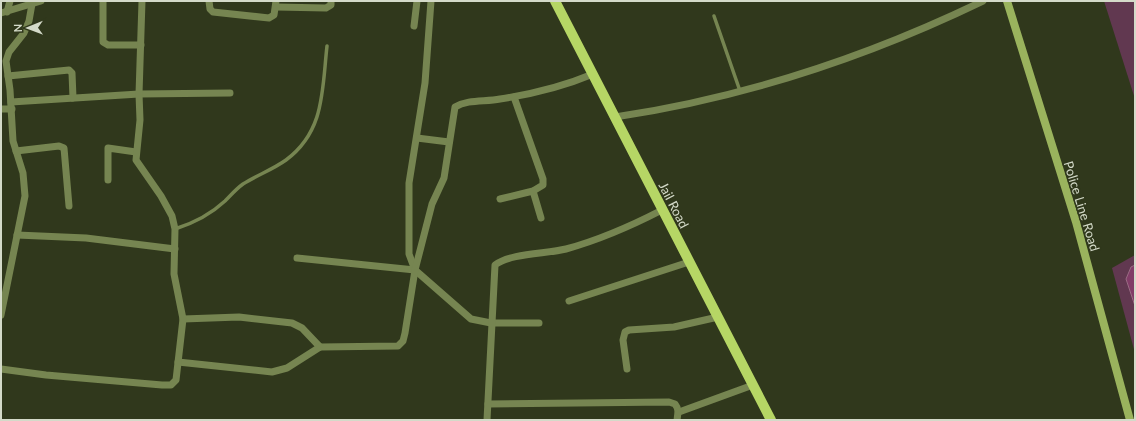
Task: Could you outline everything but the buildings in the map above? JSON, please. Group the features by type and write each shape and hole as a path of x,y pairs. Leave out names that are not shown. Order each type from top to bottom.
{"main road":[{"name":"Jail Road","path":"555,1 771,420"}],"street":[{"path":"4,12 10,1"},
{"path":"4,12 41,1"},
{"path":"103,1 103,42 108,44 140,45"},
{"path":"1,369 46,375 167,385 171,385 176,380 182,319 174,274 175,229 172,216 162,196 149,176 138,165 136,160 140,120 139,94 142,1"},
{"path":"210,1 210,9 213,12 268,18 274,15 276,4 326,8 331,5 331,1"},
{"path":"414,26 417,1"},
{"path":"431,1 425,82 409,183 409,254 415,270 466,315 479,321 491,323 539,323"},
{"path":"615,117 652,111 740,90 849,58 984,1"},
{"name":"Police Line Road","path":"1007,1 1076,222 1130,420"},
{"path":"1,314 25,196 25,185 16,151 12,127 6,61 9,52 24,32 29,21 32,4"},
{"path":"8,76 70,70 72,73 73,98"},
{"path":"178,362 272,372 287,368 320,347 398,346 403,341 405,333 415,270 432,204 444,178 455,106 465,102 490,101 560,87 593,74"},
{"path":"1,109 11,106 73,98 139,94 230,93"},
{"path":"500,199 533,191 543,185 543,179 514,97"},
{"path":"417,138 449,142"},
{"path":"16,151 59,146 64,148 69,206"},
{"path":"108,180 109,148 136,152"},
{"path":"533,191 541,218"},
{"path":"487,420 493,272 495,265 499,262 564,249 590,242 638,222 662,210"},
{"path":"17,235 86,238 175,249"},
{"path":"297,258 415,270"},
{"path":"569,301 689,262"},
{"path":"182,319 240,317 292,322 302,328 320,347"},
{"path":"627,370 623,340 625,332 629,330 674,327 718,317"},
{"path":"679,412 753,385"},
{"path":"488,404 669,402 675,404 679,412 677,420"}],"lane":[{"path":"714,16 740,90"},
{"path":"175,229 194,222 208,214 243,184 286,160 298,149 315,126 318,116 328,46"}],"shaded area":[{"path":"1104,1 1135,1 1135,99"},
{"path":"1135,255 1135,353 1112,268"},
{"path":"1135,265 1135,306 1126,279 1131,267"}]}
